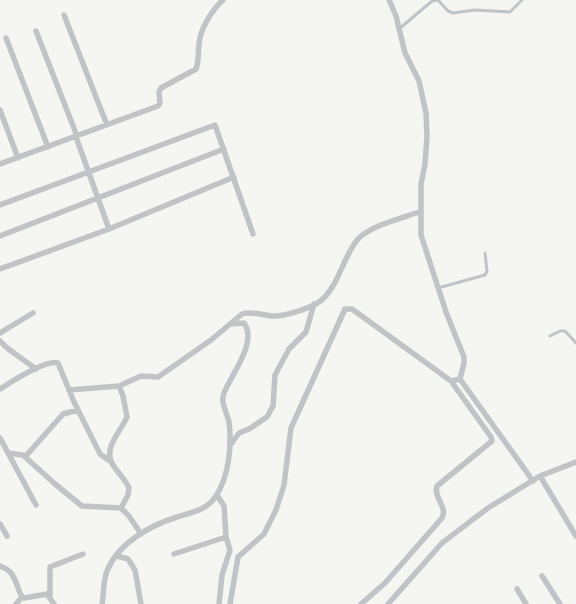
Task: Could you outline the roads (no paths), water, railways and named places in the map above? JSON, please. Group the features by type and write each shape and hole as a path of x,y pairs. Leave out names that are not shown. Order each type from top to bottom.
{"street":[{"path":"0,164 155,108 160,103 159,92 161,88 196,69 198,64 199,42 213,9 223,0"},
{"path":"388,0 396,16 405,53 419,81 426,113 427,136 425,164 421,184 421,235 438,288 464,357 460,379 533,481"},
{"path":"64,14 107,125"},
{"path":"36,31 77,136 109,229"},
{"path":"6,38 48,147"},
{"path":"0,110 18,158"},
{"path":"0,205 213,125 216,126 253,234"},
{"path":"0,236 99,199 224,149"},
{"path":"0,270 109,229 234,177"},
{"path":"68,390 119,386 138,376 158,377 244,313 276,316 321,301 330,289 356,243 364,234 420,212"},
{"path":"231,444 239,433 249,429 267,417 272,406 275,375 289,349 306,332 314,304"},
{"path":"230,604 238,557 264,534 276,510 284,485 291,428 345,309 352,309 451,381 491,436 492,441 437,486 436,491 444,512 442,518 385,583 361,604"},
{"path":"0,332 33,313"},
{"path":"102,604 107,572 117,556 126,546 155,525 204,509 217,495 229,460 231,444 223,396 242,359 248,333 244,323 231,324"},
{"path":"0,341 7,348 36,369"},
{"path":"0,389 36,369 52,362 58,363 68,390 100,454 110,461 129,488 128,495 121,508"},
{"path":"451,381 460,379"},
{"path":"110,461 110,452 114,438 127,417 119,386"},
{"path":"25,457 63,414 78,410"},
{"path":"0,439 36,505"},
{"path":"8,453 25,457 82,506 121,508 130,516 141,534"},
{"path":"388,604 442,543 488,508 540,476 576,462"},
{"path":"540,476 576,536"},
{"path":"217,495 224,506 226,537 230,550 230,555 222,575 219,604"},
{"path":"0,524 7,536"},
{"path":"174,554 226,537"},
{"path":"54,604 50,595 50,567 83,554"},
{"path":"117,556 128,559 135,570 141,604"},
{"path":"0,566 10,570 22,597"},
{"path":"542,576 560,604"},
{"path":"517,589 526,604"},
{"path":"22,597 24,598 44,593 50,595"},
{"path":"16,604 22,597"}],"lane":[{"path":"399,29 432,1 438,0 448,11 453,13 475,10 510,12 518,6 522,0"},
{"path":"438,288 485,275 487,271 485,253"},
{"path":"550,336 560,331 565,331 576,344"}]}
